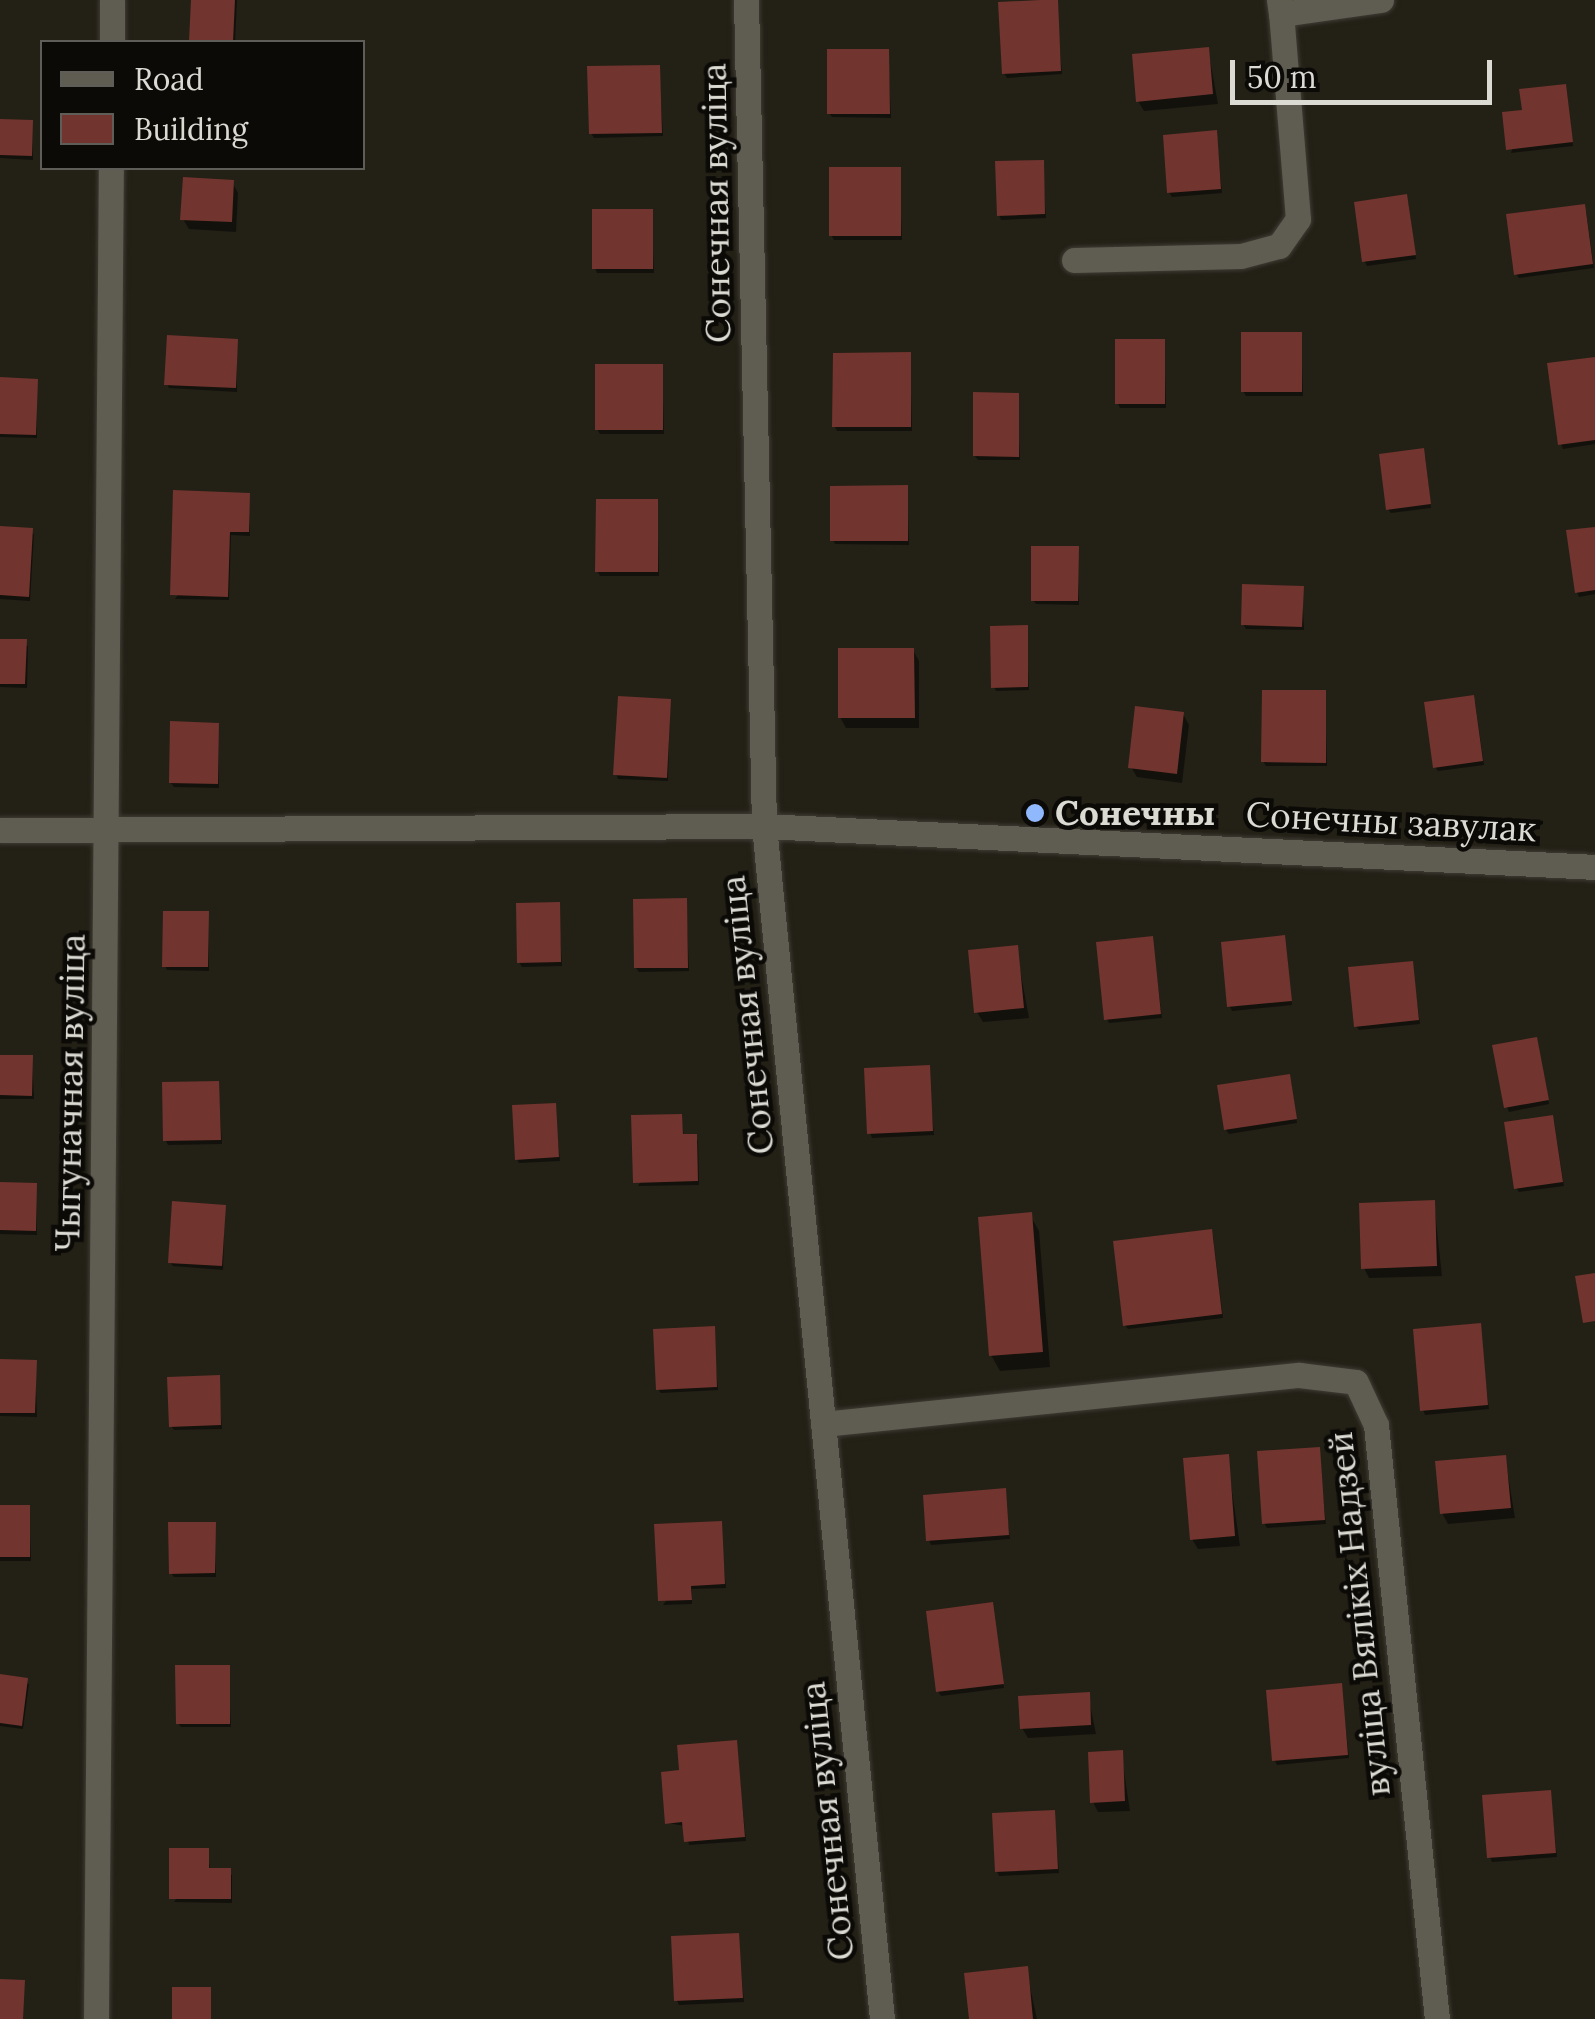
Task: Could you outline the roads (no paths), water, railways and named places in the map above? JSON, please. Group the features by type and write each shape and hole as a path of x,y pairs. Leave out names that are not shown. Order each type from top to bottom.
{"street":[{"path":"112,0 112,40"},
{"name":"Сонечная вуліца","path":"746,0 764,826 882,2019"},
{"path":"1074,260 1241,256 1279,246 1298,219 1280,7 1381,0"},
{"name":"Чыгуначная вуліца","path":"96,2019 111,170"},
{"name":"Сонечны завулак","path":"0,830 107,825 764,826 1595,867"},
{"name":"вуліца Вялікіх Надзей","path":"823,1424 1299,1376 1356,1382 1376,1425 1437,2019"}],"place":[{"name":"Сонечны","path":"1035,813"}]}
